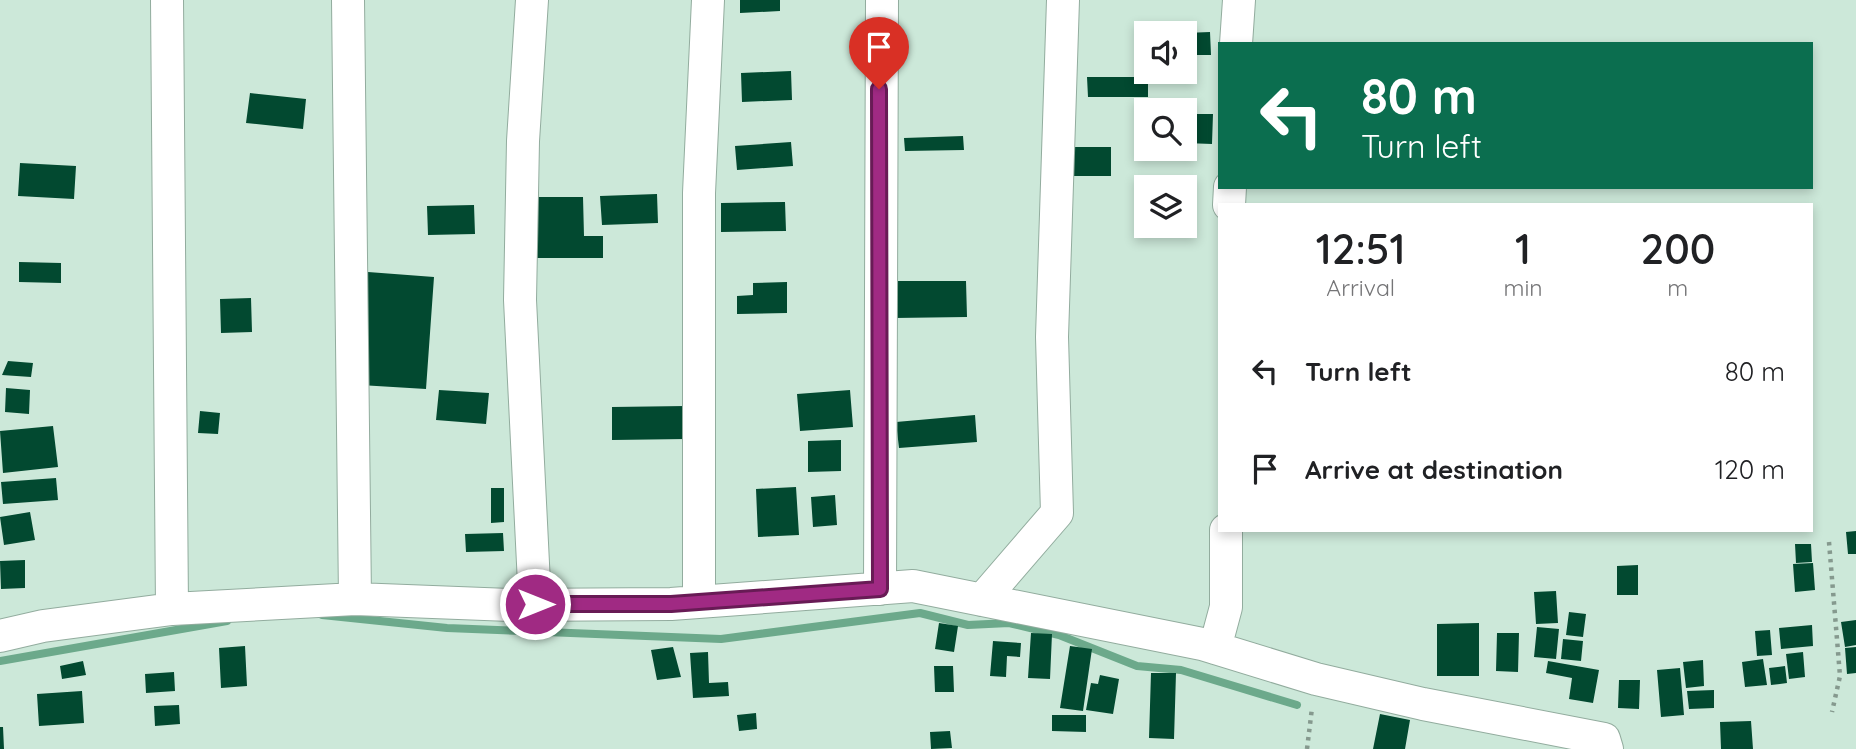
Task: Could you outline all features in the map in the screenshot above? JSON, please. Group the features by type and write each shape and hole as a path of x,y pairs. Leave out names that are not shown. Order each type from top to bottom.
{"street":[{"path":"167,0 172,608"},
{"path":"348,0 355,598"},
{"path":"533,0 523,141 520,300 535,604"},
{"path":"699,601 699,193 708,0"},
{"path":"880,589 882,0"},
{"path":"982,600 1057,513 1052,337 1063,0"},
{"path":"1237,42 1239,0"},
{"path":"1214,648 1226,607 1226,532"},
{"path":"0,636 43,626 172,608 355,598 535,604 699,601 913,586 1214,648 1316,679 1423,704 1604,739 1607,749"}],"path":[{"path":"1829,542 1840,676 1832,712"},
{"path":"1307,749 1316,679"}],"building":[{"path":"740,0 780,0 780,11 740,13"},
{"path":"1210,32 1211,55 1197,55 1197,33"},
{"path":"791,71 792,100 742,102 741,73"},
{"path":"1087,77 1134,77 1134,84 1148,84 1148,97 1088,97"},
{"path":"250,93 306,99 303,129 246,123"},
{"path":"1197,114 1213,114 1212,144 1197,143"},
{"path":"963,136 964,150 905,151 904,138"},
{"path":"791,142 793,166 737,170 735,146"},
{"path":"1065,147 1111,147 1111,176 1065,176"},
{"path":"20,163 76,166 74,199 18,196"},
{"path":"657,194 658,223 602,225 600,196"},
{"path":"535,197 583,197 584,236 603,236 603,258 535,258"},
{"path":"785,202 786,231 721,232 721,203"},
{"path":"474,205 475,234 428,235 427,206"},
{"path":"19,262 61,263 61,283 19,282"},
{"path":"368,272 434,277 426,389 360,385"},
{"path":"893,281 966,281 967,317 894,318"},
{"path":"787,282 787,313 737,314 737,296 753,295 753,283"},
{"path":"251,298 252,332 221,333 220,299"},
{"path":"8,361 33,363 31,377 2,375"},
{"path":"6,388 30,390 29,414 5,412"},
{"path":"439,390 489,393 486,424 436,420"},
{"path":"850,390 853,427 800,431 797,394"},
{"path":"686,406 686,439 612,440 612,407"},
{"path":"200,411 220,413 218,434 198,433"},
{"path":"975,415 977,442 899,448 896,422"},
{"path":"53,426 58,467 3,473 0,431"},
{"path":"841,440 841,471 808,472 808,441"},
{"path":"56,478 58,500 3,504 1,482"},
{"path":"796,487 799,535 758,537 756,489"},
{"path":"491,488 504,488 504,522 491,523"},
{"path":"835,495 837,525 813,527 811,497"},
{"path":"30,512 35,540 4,545 0,517"},
{"path":"1856,531 1856,554 1848,554 1846,532"},
{"path":"503,533 504,551 466,552 465,534"},
{"path":"1795,544 1811,544 1812,562 1796,563"},
{"path":"25,560 25,588 1,589 0,561"},
{"path":"1813,563 1815,590 1795,592 1793,564"},
{"path":"1638,565 1638,595 1617,595 1617,566"},
{"path":"1556,591 1558,623 1536,624 1534,592"},
{"path":"1569,612 1586,614 1583,637 1566,635"},
{"path":"1856,620 1856,645 1845,647 1841,622"},
{"path":"939,623 958,626 954,652 935,649"},
{"path":"1479,623 1479,676 1437,676 1437,624"},
{"path":"1812,625 1813,646 1781,649 1779,628"},
{"path":"1537,627 1559,629 1556,659 1534,657"},
{"path":"1770,630 1772,655 1757,656 1755,631"},
{"path":"1031,633 1052,634 1050,679 1028,678"},
{"path":"1497,633 1519,633 1518,672 1496,671"},
{"path":"1563,639 1583,641 1581,661 1561,659"},
{"path":"993,641 1021,643 1020,657 1007,656 1006,677 990,676"},
{"path":"245,646 247,686 221,688 219,648"},
{"path":"1070,646 1092,649 1083,711 1060,708"},
{"path":"673,647 681,677 657,680 651,650"},
{"path":"1856,647 1856,673 1847,674 1845,648"},
{"path":"708,652 709,683 728,682 729,696 693,698 690,653"},
{"path":"1803,652 1805,677 1789,679 1786,654"},
{"path":"1763,659 1767,685 1745,687 1742,662"},
{"path":"1703,660 1704,686 1686,688 1683,662"},
{"path":"83,661 86,675 62,679 60,666"},
{"path":"1548,661 1599,670 1593,703 1569,699 1572,678 1546,673"},
{"path":"934,666 953,666 954,692 935,692"},
{"path":"1785,666 1787,683 1771,685 1769,668"},
{"path":"1680,668 1684,715 1661,717 1657,670"},
{"path":"174,672 175,691 146,693 145,674"},
{"path":"1151,673 1176,673 1174,739 1149,738"},
{"path":"1100,675 1119,679 1113,714 1086,710 1091,683 1098,684"},
{"path":"1619,680 1640,680 1639,709 1618,708"},
{"path":"1714,690 1714,708 1689,709 1687,691"},
{"path":"82,691 84,723 39,726 37,694"},
{"path":"179,705 180,724 155,726 154,706"},
{"path":"756,713 757,729 739,731 737,715"},
{"path":"1380,714 1410,720 1405,749 1373,749"},
{"path":"1052,715 1086,715 1086,732 1052,731"},
{"path":"1751,721 1753,749 1721,749 1720,722"},
{"path":"0,727 3,727 4,749 0,749"},
{"path":"950,731 952,748 931,749 930,732"}],"waterway":[{"path":"322,615 447,628 721,639 920,613 968,625 1009,623 1059,635 1137,666 1181,670 1297,705"},
{"path":"0,661 227,621"}],"route":[{"path":"535,604 671,604 880,589 879,89"}]}
